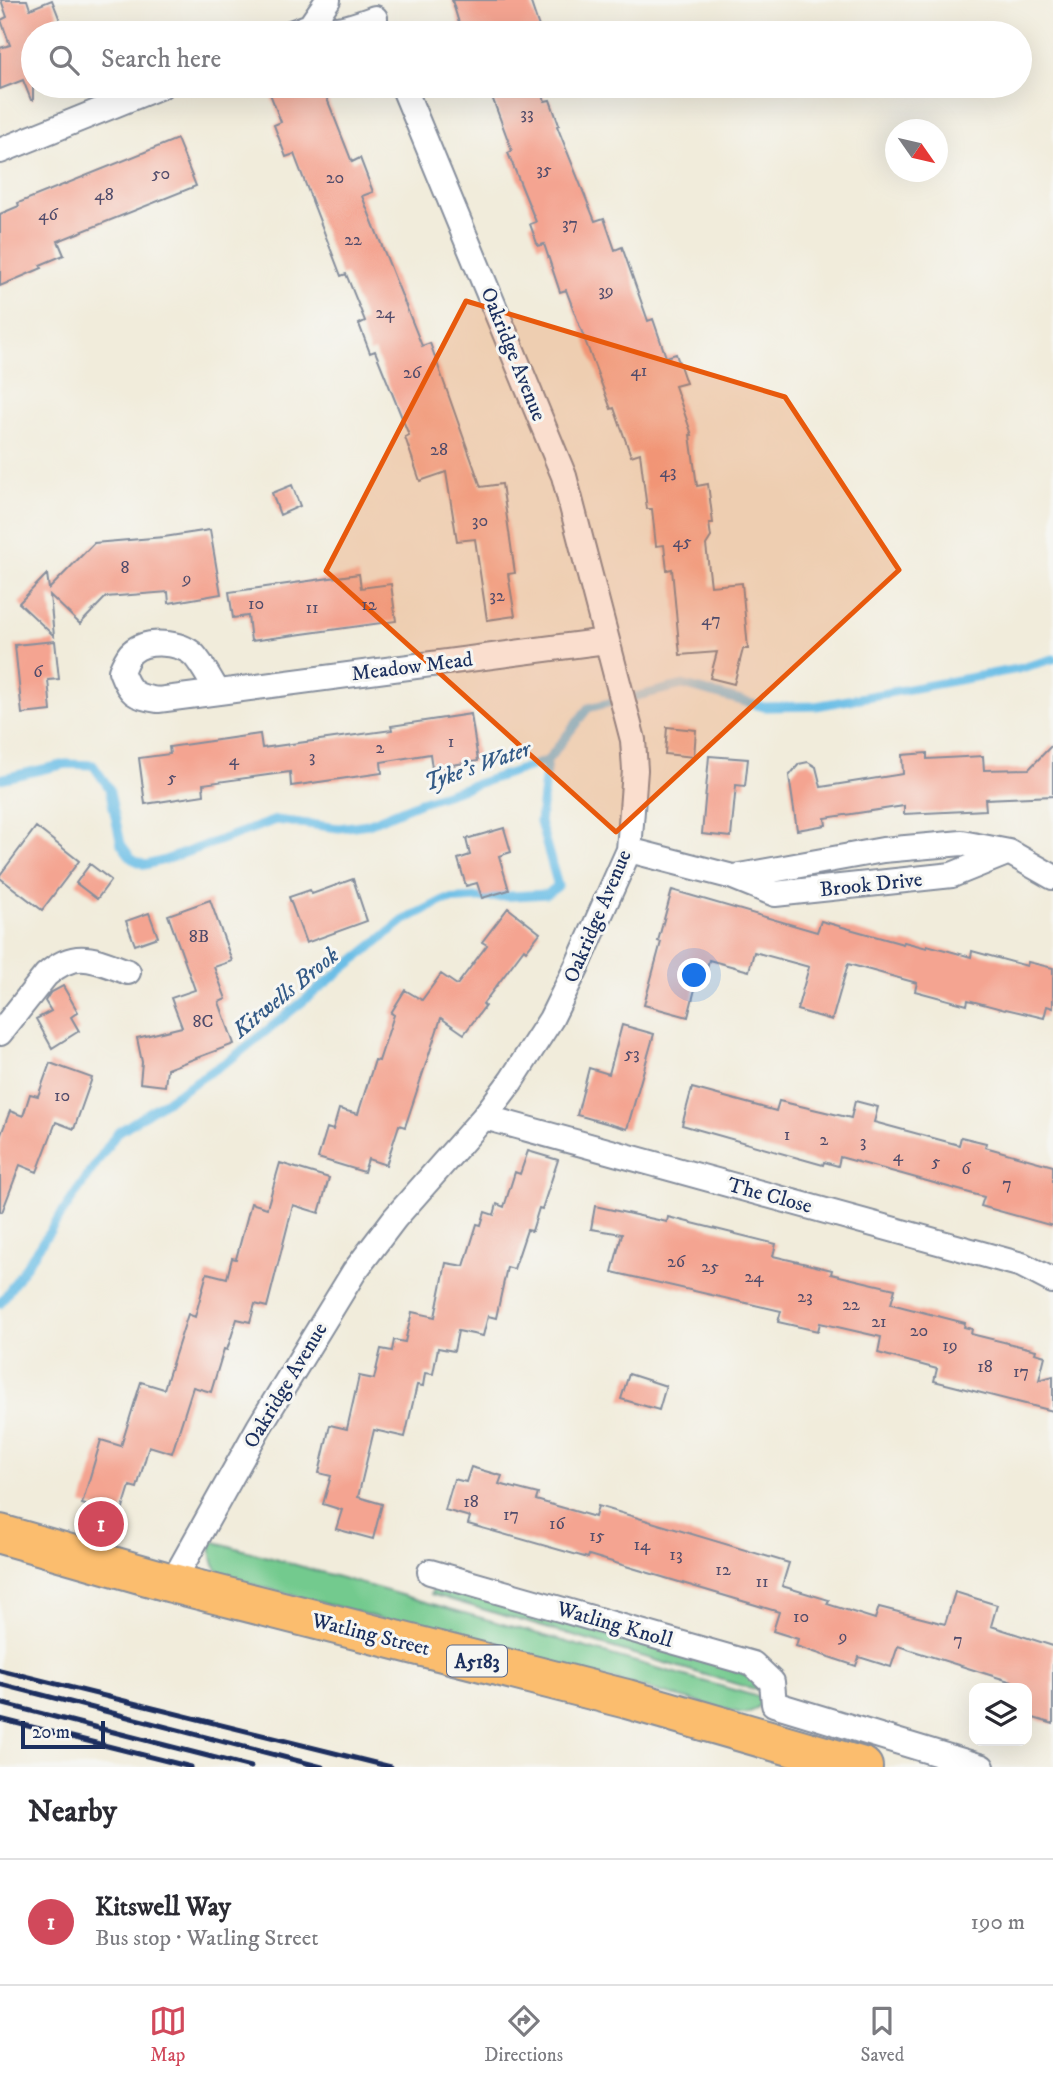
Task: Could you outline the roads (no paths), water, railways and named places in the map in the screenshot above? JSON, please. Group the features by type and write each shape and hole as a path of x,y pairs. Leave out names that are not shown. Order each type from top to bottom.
{"main road":[{"name":"Watling Street","path":"0,1534 172,1583 614,1696 769,1721 863,1767"}],"street":[{"path":"308,21 328,0"},
{"path":"0,151 131,98"},
{"name":"Oakridge Avenue","path":"172,1583 259,1427 354,1272 395,1218 484,1117 551,1019 629,850 635,770 633,740 564,476 408,98"},
{"name":"Meadow Mead","path":"218,692 606,641"},
{"name":"Brook Drive","path":"629,850 733,877 896,849 962,843 1009,852 1053,877"},
{"path":"0,1033 54,967 78,957 128,972"},
{"name":"The Close","path":"484,1117 1022,1265 1053,1281"},
{"name":"Watling Knoll","path":"430,1572 753,1664 772,1682 769,1721"},
{"path":"769,1721 982,1767"}],"waterway":[{"name":"Tyke's Water","path":"0,779 66,764 93,765 109,788 121,844 132,859 145,865 276,820 339,828 368,824 421,802 547,761 588,708 683,685 764,707 816,706 1018,669 1053,659"},
{"name":"Kitwells Brook","path":"0,1304 117,1133 235,1056 403,921 444,900 547,894 558,886 540,822 547,761"}],"railway":[{"path":"0,1670 391,1767"},
{"path":"0,1684 322,1767"},
{"path":"0,1703 251,1767"},
{"path":"0,1719 191,1767"}],"place":[{"name":"Kitswell Way","path":"101,1524"}]}
